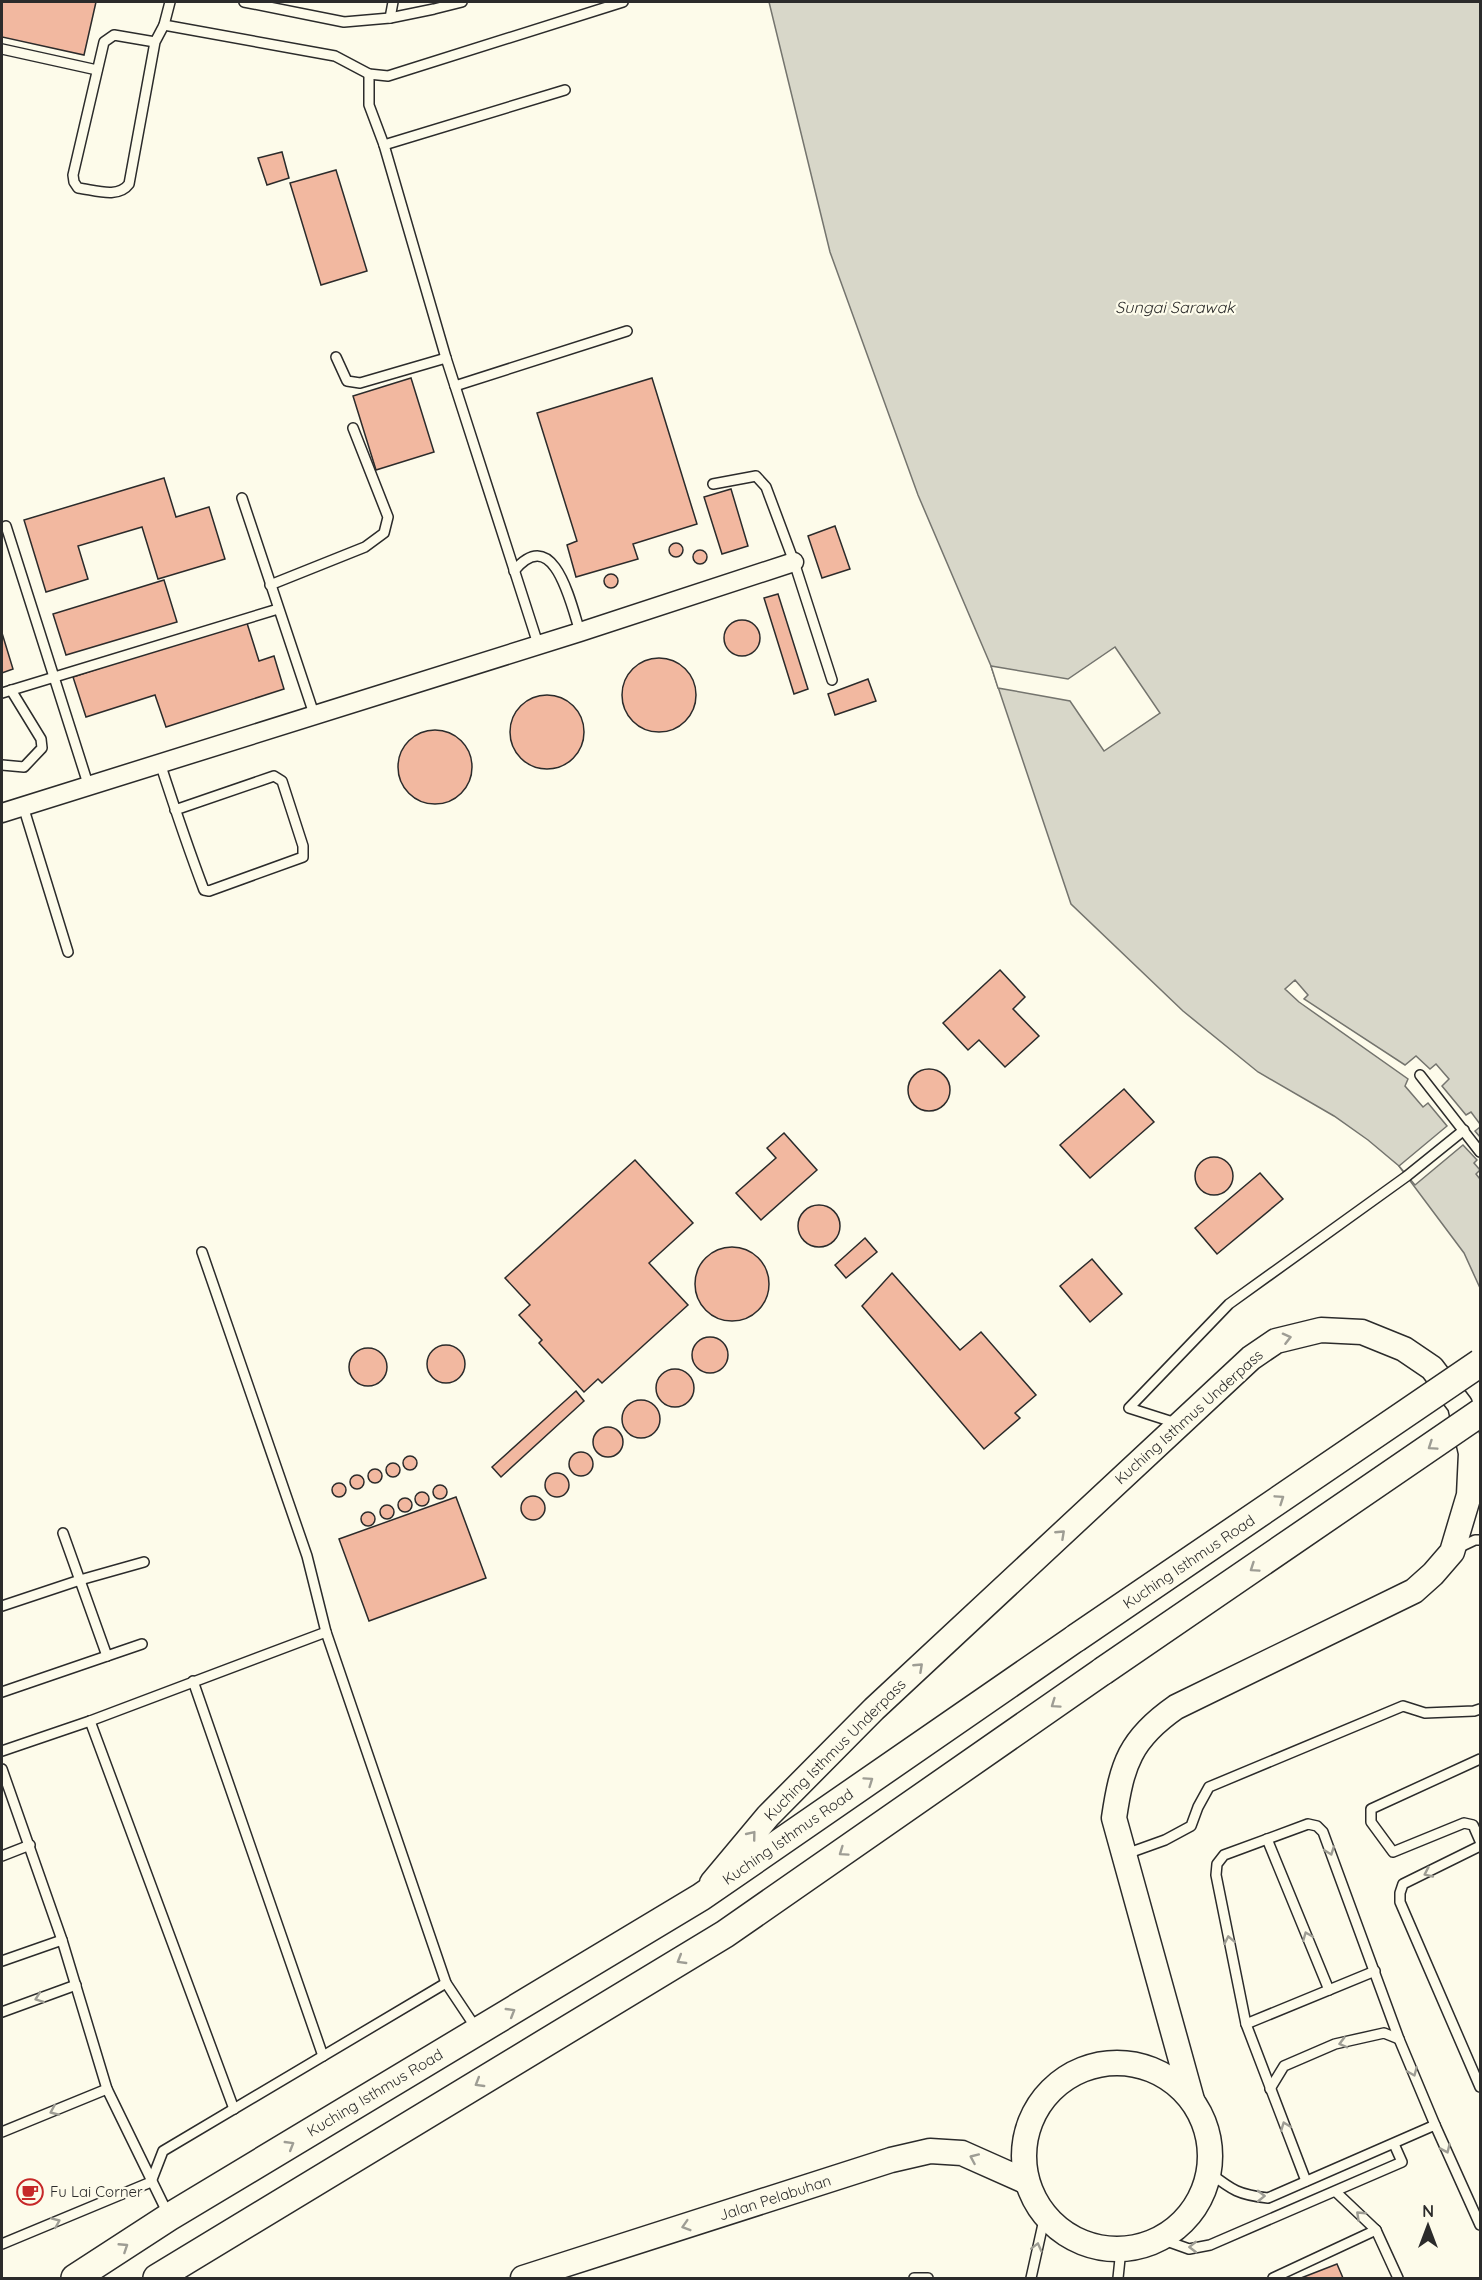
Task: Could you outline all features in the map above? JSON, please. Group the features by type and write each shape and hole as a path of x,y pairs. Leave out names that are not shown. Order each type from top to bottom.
{"main road":[{"name":"Kuching Isthmus Road","path":"75,2278 169,2217 701,1897 1480,1363"},
{"path":"157,2278 725,1934 1480,1413"}],"street":[{"path":"2,813 88,784 580,632 794,562"},
{"name":"Kuching Isthmus Underpass","path":"701,1897 768,1816 874,1709 1251,1358 1276,1341 1322,1330 1362,1332 1404,1349 1432,1368 1460,1405 1476,1456 1469,1495 1452,1552 1414,1592 1176,1707 1155,1722 1135,1746 1120,1779 1114,1818 1192,2100"},
{"path":"1127,2063 1152,2069 1174,2082 1192,2100 1209,2134 1210,2173 1193,2211 1178,2227 1161,2239 1142,2246 1121,2249 1093,2246 1066,2234 1045,2215 1034,2199 1027,2182 1024,2152 1030,2122 1040,2104 1057,2085 1078,2071 1127,2063"},
{"name":"Jalan Pelabuhan","path":"523,2278 891,2160 930,2151 962,2153 1027,2182"}],"lane":[{"path":"155,42 114,35 104,42 73,175 78,188 117,193 129,184 155,42 165,25 170,2"},
{"path":"244,2 344,22 390,18 462,2"},
{"path":"390,18 393,2"},
{"path":"165,25 335,56 369,74 388,76 623,2"},
{"path":"2,49 98,70"},
{"path":"369,74 369,105 384,145 446,358 538,644"},
{"path":"384,145 564,90"},
{"path":"455,386 627,331"},
{"path":"336,357 347,381 360,383 446,358"},
{"path":"270,585 365,547 384,532 388,517 353,428"},
{"path":"713,484 756,476 766,487 794,562 832,680"},
{"path":"242,498 315,714"},
{"path":"6,526 88,784"},
{"path":"514,572 522,562 533,556 546,558 555,565 563,580 580,632"},
{"path":"2,765 24,767 42,748 40,739 6,691 278,609"},
{"path":"160,763 175,810 204,890 209,891 303,857 303,846 282,781 273,776 175,810"},
{"path":"23,806 68,952"},
{"path":"1420,1075 1480,1152"},
{"path":"1178,1424 1129,1408 1229,1304 1407,1176 1464,1130"},
{"path":"202,1252 306,1556 326,1632 446,1983 478,2031"},
{"path":"63,1533 107,1656"},
{"path":"1452,1552 1475,1540 1480,1540"},
{"path":"2,1606 144,1562"},
{"path":"2,1751 90,1721 326,1632"},
{"path":"2,1692 142,1644"},
{"path":"193,1682 323,2056"},
{"path":"1124,1855 1191,1826 1209,1787 1403,1706 1425,1713 1474,1711 1480,1708"},
{"path":"90,1721 234,2109"},
{"path":"1480,1759 1371,1809 1371,1822 1393,1852 1464,1823 1473,1825 1480,1841"},
{"path":"2,1769 62,1940 107,2089 169,2217"},
{"path":"1305,2181 1246,2024 1216,1875 1217,1864 1224,1855 1308,1824 1317,1826 1323,1832 1399,2039 1480,2225"},
{"path":"1267,1839 1329,1990"},
{"path":"2,1856 30,1845"},
{"path":"1480,1846 1403,1884 1400,1893 1400,1902 1480,2087"},
{"path":"2,1961 62,1940"},
{"path":"1246,2024 1375,1971"},
{"path":"2,2244 151,2182 163,2151 446,1983"},
{"path":"2,2012 76,1985"},
{"path":"1270,2089 1284,2066 1335,2044 1384,2033 1399,2039"},
{"path":"2,2132 107,2089"},
{"path":"1210,2173 1231,2189 1245,2196 1268,2198 1435,2124"},
{"path":"1161,2239 1189,2249 1210,2245 1402,2162 1394,2144"},
{"path":"1336,2192 1376,2230 1398,2278"},
{"path":"1031,2278 1045,2215"},
{"path":"1273,2278 1376,2230"},
{"path":"1118,2278 1121,2249"},
{"path":"914,2278 928,2278"}],"water":[{"name":"Sungai Sarawak","path":"769,2 1480,2 1480,1288 1464,1253 1399,1166 1334,1116 1258,1072 1183,1011 1071,904 991,666 918,495 830,252"}],"pier":[{"path":"1115,647 1160,713 1104,751 1070,701 998,688 991,666 1068,679"},
{"path":"1295,980 1308,995 1304,999 1405,1065 1416,1056 1430,1069 1436,1064 1449,1079 1442,1086 1466,1115 1471,1112 1480,1124 1475,1131 1480,1137 1480,1170 1474,1163 1477,1160 1463,1145 1415,1185 1399,1166 1447,1126 1428,1103 1423,1107 1405,1086 1408,1079 1299,1002 1285,989"}],"building":[{"path":"2,2 96,2 84,55 2,37"},
{"path":"282,152 289,178 267,185 258,158"},
{"path":"336,170 367,271 321,285 290,183"},
{"path":"411,378 434,452 376,470 353,396"},
{"path":"652,378 697,524 633,544 638,559 576,577 567,545 577,541 537,413"},
{"path":"164,478 176,517 209,507 225,559 158,579 142,527 78,546 88,579 46,592 24,520"},
{"path":"731,489 748,546 722,554 704,497"},
{"path":"835,526 850,569 822,578 808,536"},
{"path":"673,543 679,543 683,550 679,557 673,557 669,553 669,547"},
{"path":"697,550 703,550 707,557 703,564 697,564 693,560 693,554"},
{"path":"608,574 614,574 618,581 614,588 608,588 604,584 604,578"},
{"path":"164,580 177,622 66,655 53,614"},
{"path":"778,594 808,689 794,694 764,598"},
{"path":"246,620 259,661 274,656 284,689 166,727 155,695 86,717 73,677"},
{"path":"742,620 755,625 760,638 755,651 742,656 729,651 724,638 729,625"},
{"path":"2,633 13,669 2,673"},
{"path":"659,658 680,664 690,674 696,695 690,716 680,726 659,732 638,726 628,716 622,695 628,674 638,664"},
{"path":"868,679 876,701 835,715 828,694"},
{"path":"547,695 568,701 578,711 584,732 578,753 568,763 547,769 526,763 516,753 510,732 516,711 526,701"},
{"path":"435,730 456,736 466,746 472,767 466,788 456,798 435,804 414,798 404,788 398,767 404,746 414,736"},
{"path":"1000,970 1025,997 1013,1009 1039,1036 1005,1067 979,1040 968,1050 943,1023"},
{"path":"929,1069 937,1070 944,1075 949,1082 949,1098 944,1105 937,1110 929,1111 921,1110 914,1105 909,1098 908,1090 909,1082 914,1075 921,1070"},
{"path":"1124,1089 1154,1122 1090,1178 1060,1145"},
{"path":"784,1133 817,1170 761,1220 736,1193 776,1158 767,1148"},
{"path":"1214,1157 1228,1162 1233,1176 1228,1190 1214,1195 1200,1190 1195,1176 1200,1162"},
{"path":"635,1160 693,1223 649,1263 688,1305 602,1383 598,1379 584,1392 539,1343 542,1340 519,1315 530,1305 505,1278"},
{"path":"1260,1173 1283,1199 1217,1254 1195,1228"},
{"path":"819,1205 827,1206 834,1211 839,1218 839,1234 834,1241 827,1246 819,1247 811,1246 804,1241 799,1234 798,1226 799,1218 804,1211 811,1206"},
{"path":"865,1238 877,1252 846,1278 835,1265"},
{"path":"732,1247 746,1250 758,1258 766,1270 769,1284 766,1298 758,1310 746,1318 732,1321 718,1318 706,1310 698,1298 695,1284 698,1270 706,1258 718,1250"},
{"path":"1092,1259 1122,1294 1090,1322 1060,1286"},
{"path":"892,1273 960,1350 981,1332 1036,1395 1015,1413 1020,1418 984,1449 862,1306"},
{"path":"710,1337 723,1342 728,1355 723,1368 710,1373 697,1368 692,1355 697,1342"},
{"path":"446,1345 459,1351 465,1364 459,1377 446,1383 433,1377 427,1364 433,1351"},
{"path":"368,1348 381,1354 387,1367 381,1380 368,1386 355,1380 349,1367 355,1354"},
{"path":"675,1369 688,1375 694,1388 688,1401 675,1407 662,1401 656,1388 662,1375"},
{"path":"576,1391 584,1401 501,1477 492,1467"},
{"path":"641,1400 654,1406 660,1419 654,1432 641,1438 628,1432 622,1419 628,1406"},
{"path":"608,1427 619,1431 623,1442 619,1453 608,1457 597,1453 593,1442 597,1431"},
{"path":"581,1452 590,1455 593,1464 590,1473 581,1476 572,1473 569,1464 572,1455"},
{"path":"410,1456 415,1458 417,1463 415,1468 410,1470 405,1468 403,1463 405,1458"},
{"path":"393,1463 398,1465 400,1470 398,1475 393,1477 388,1475 386,1470 388,1465"},
{"path":"375,1469 380,1471 382,1476 380,1481 375,1483 370,1481 368,1476 370,1471"},
{"path":"557,1473 566,1476 569,1485 566,1494 557,1497 548,1494 545,1485 548,1476"},
{"path":"357,1475 362,1477 364,1482 362,1487 357,1489 352,1487 350,1482 352,1477"},
{"path":"339,1483 344,1485 346,1490 344,1495 339,1497 334,1495 332,1490 334,1485"},
{"path":"440,1485 445,1487 447,1492 445,1497 440,1499 435,1497 433,1492 435,1487"},
{"path":"422,1492 427,1494 429,1499 427,1504 422,1506 417,1504 415,1499 417,1494"},
{"path":"533,1496 542,1499 545,1508 542,1517 533,1520 524,1517 521,1508 524,1499"},
{"path":"456,1497 486,1578 369,1621 339,1539"},
{"path":"405,1498 410,1500 412,1505 410,1510 405,1512 400,1510 398,1505 400,1500"},
{"path":"387,1505 392,1507 394,1512 392,1517 387,1519 382,1517 380,1512 382,1507"},
{"path":"368,1512 373,1514 375,1519 373,1524 368,1526 363,1524 361,1519 363,1514"},
{"path":"1337,2264 1343,2278 1301,2278"}],"place":[{"name":"Fu Lai Corner","path":"30,2192"}]}
